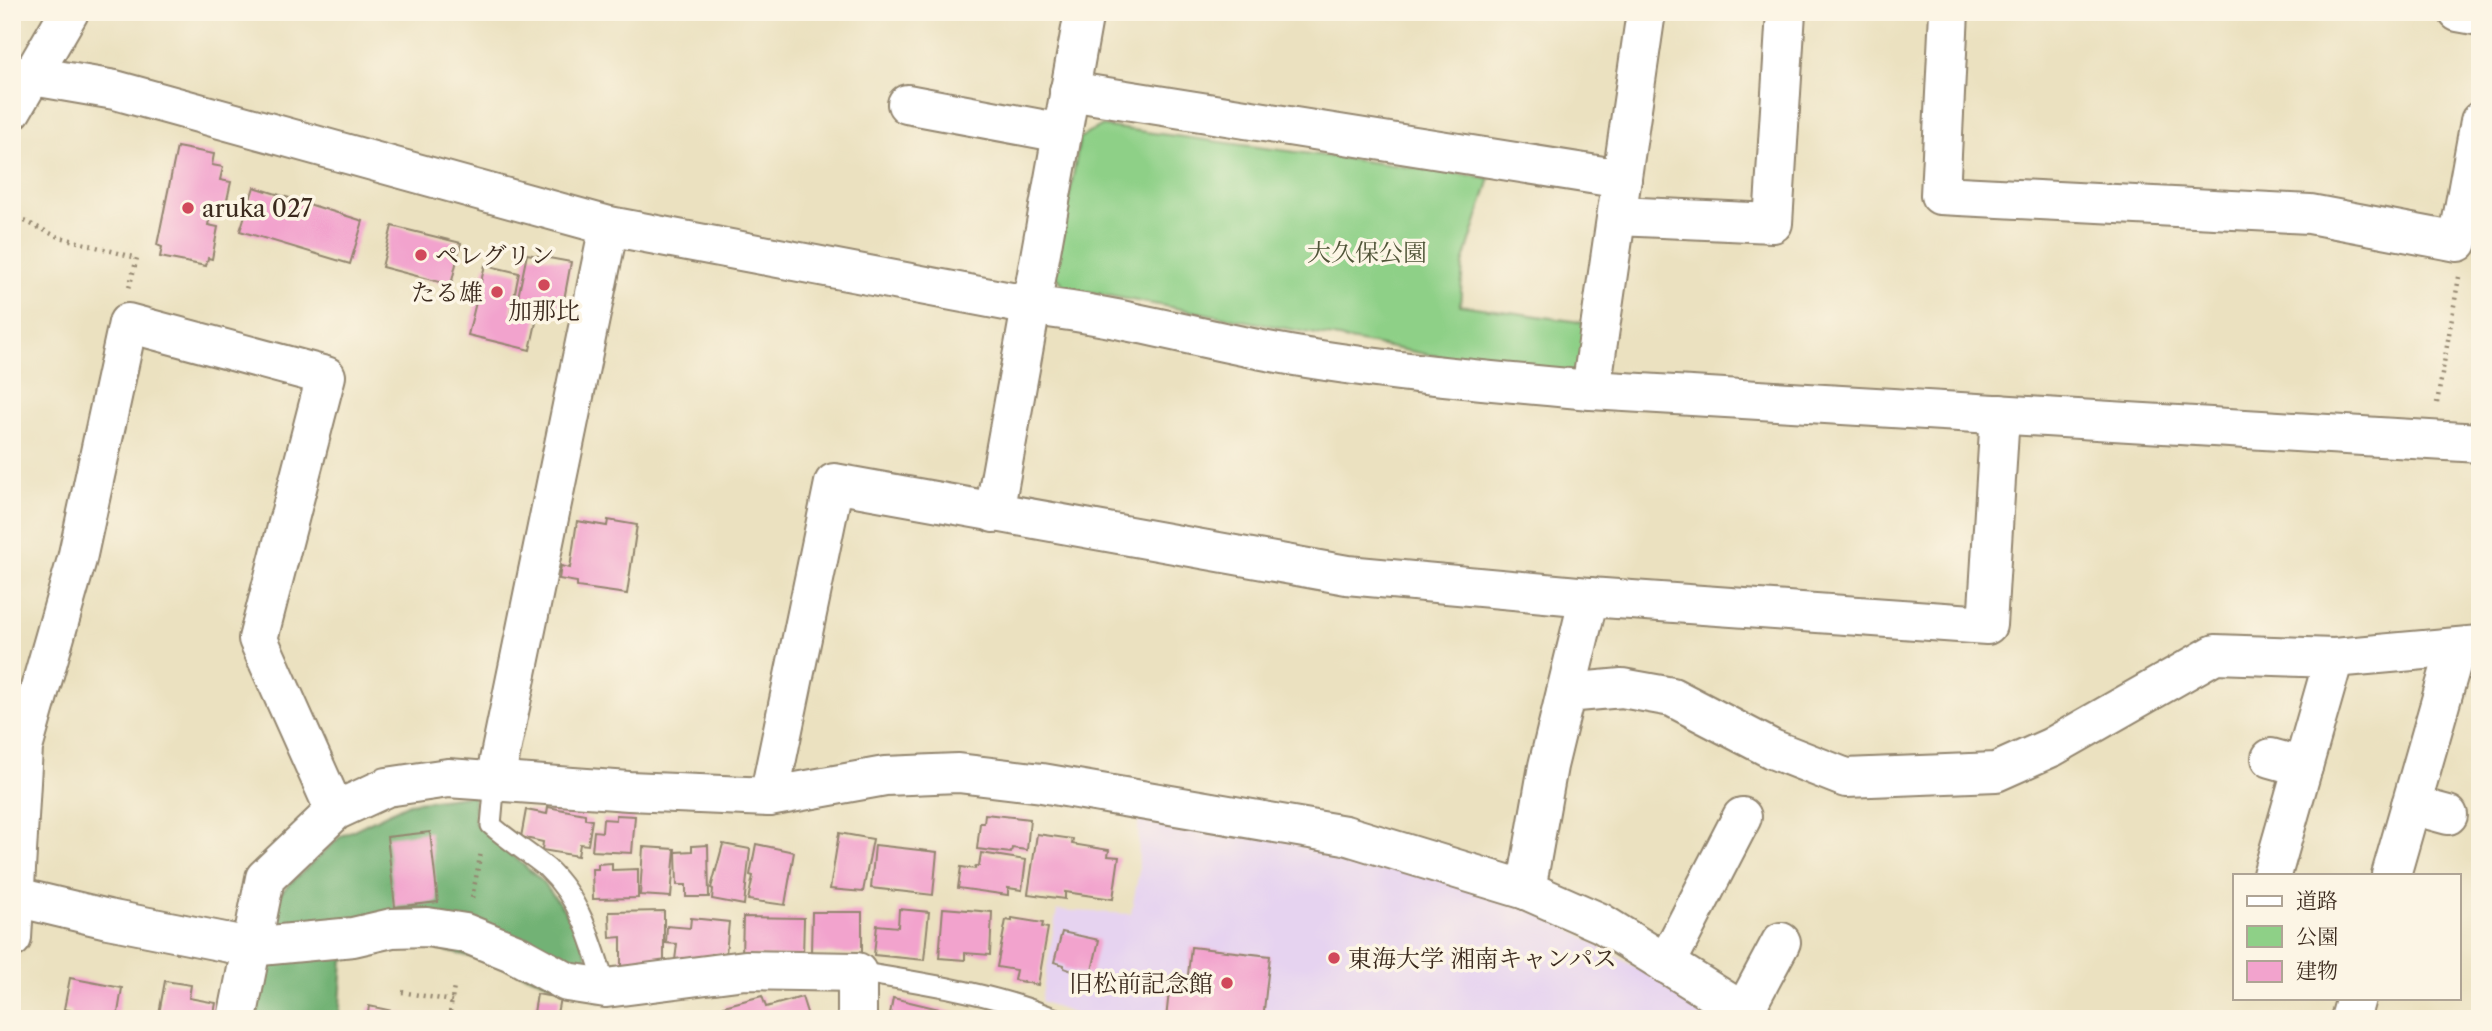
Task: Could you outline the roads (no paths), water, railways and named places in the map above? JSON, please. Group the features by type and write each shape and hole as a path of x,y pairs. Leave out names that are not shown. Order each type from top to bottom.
{"street":[{"path":"12,110 23,76 69,12"},
{"path":"994,513 1084,12"},
{"path":"1591,390 1646,12"},
{"path":"1617,216 1773,222 1786,12"},
{"path":"1949,12 1940,195 2310,214 2458,242 2480,121"},
{"path":"2458,12 2480,16"},
{"path":"23,76 116,90 609,226 1032,306 1076,311 1289,355 1477,380 1591,390 2480,443"},
{"path":"1069,91 1622,179"},
{"path":"907,104 1062,133"},
{"path":"495,780 609,226"},
{"path":"12,939 23,748 77,559 128,323 326,376 258,639 335,811"},
{"path":"769,797 834,483 1347,575 1589,597 1987,625 2000,414"},
{"path":"1526,890 1548,766 1589,597"},
{"path":"1566,693 1622,688 1672,697 1772,749 1846,778 1996,772 2052,747 2215,654 2334,658 2468,646 2411,805 2391,874"},
{"path":"2272,874 2287,762 2334,658"},
{"path":"237,1019 265,878 335,811 387,787 447,778 629,791 769,797 885,776 958,773 1042,783 1345,835 1526,890 1601,923 1749,1016 1781,942"},
{"path":"2411,805 2448,815"},
{"path":"1666,964 1742,817"},
{"path":"14,896 108,919 250,947 353,937 392,928 427,927 465,933 512,952 567,982 606,988 745,970 857,972 857,1019"},
{"path":"2350,1019 2355,1000"}],"lane":[{"path":"495,780 491,825 546,867 568,891 590,938 606,988"},
{"path":"857,972 939,986 1031,1009 1056,1019"}],"place":[{"name":"aruka 027","path":"188,208"},
{"name":"ペレグリン","path":"421,255"},
{"name":"加那比","path":"544,285"},
{"name":"たる雄","path":"497,292"},
{"name":"東海大学 湘南キャンパス","path":"1334,958"},
{"name":"旧松前記念館","path":"1227,983"}],"park label":[{"name":"大久保公園","path":"1367,252"}]}
